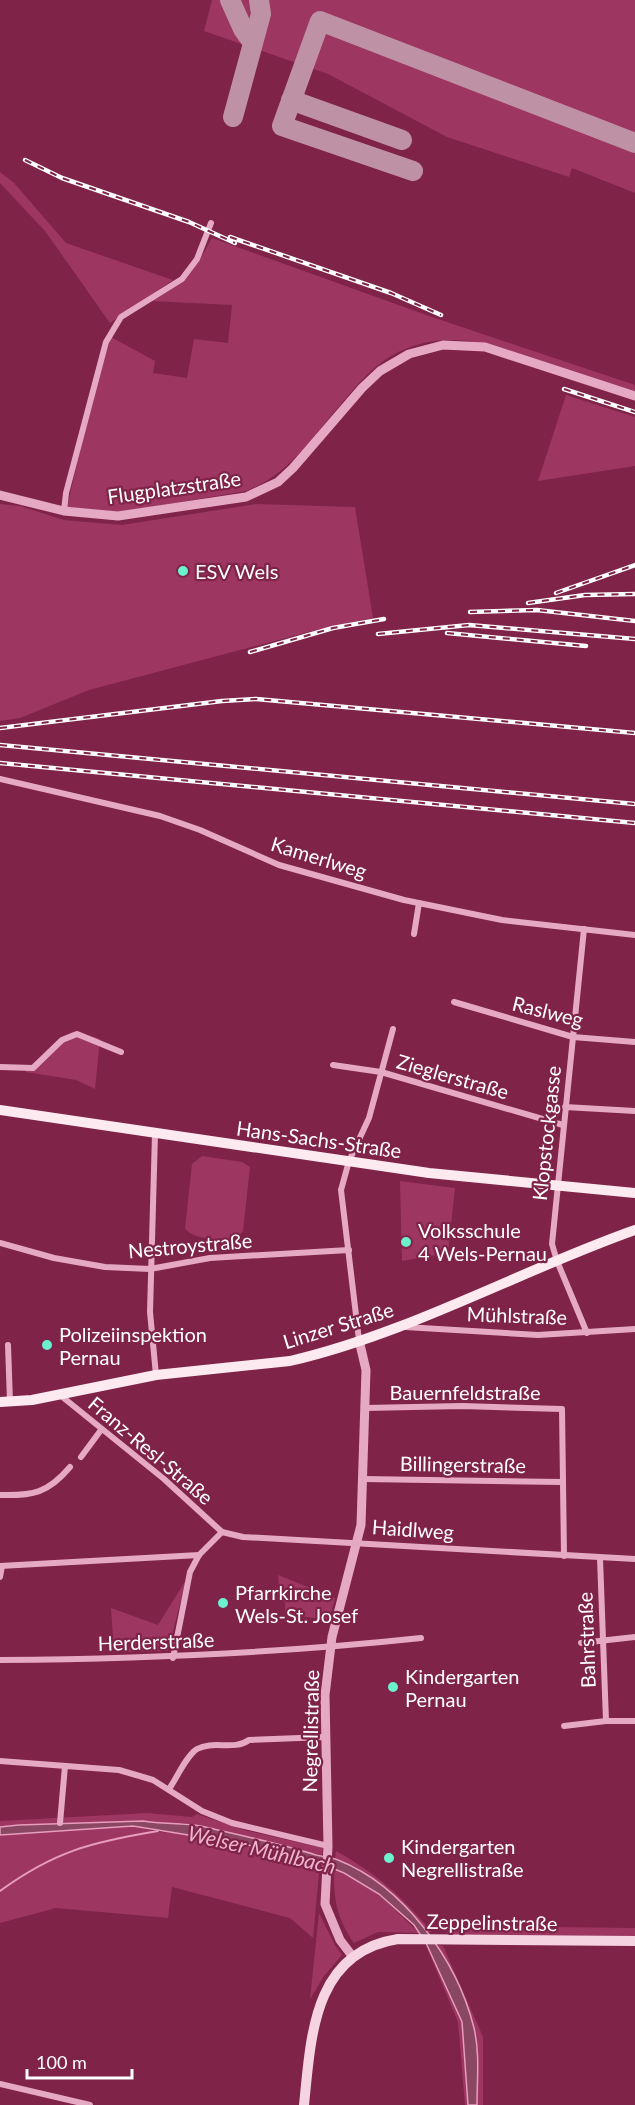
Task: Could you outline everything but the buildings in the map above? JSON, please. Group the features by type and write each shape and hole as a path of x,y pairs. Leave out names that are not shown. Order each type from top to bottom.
{"main road":[{"name":"Hans-Sachs-Straße","path":"0,1110 349,1161 556,1187 635,1193"},
{"name":"Linzer Straße","path":"5,1402 156,1375 290,1360 398,1327 635,1230"},
{"name":"Zeppelinstraße","path":"353,1957 364,1949 387,1941 423,1939 635,1941"},
{"path":"304,2105 314,2022 328,1985 353,1957"}],"street":[{"path":"64,511 66,493 105,342 120,316 182,279 197,259 211,223"},
{"name":"Flugplatzstraße","path":"0,495 64,511 118,516 228,501 263,490 293,468 362,388 380,371 409,354 427,348 459,344 485,346 635,396"},
{"name":"Kamerlweg","path":"0,778 160,816 200,830 279,865 419,903 501,920 635,935"},
{"path":"414,934 419,903"},
{"name":"Klopstockgasse","path":"584,929 562,1125 552,1244 587,1333"},
{"name":"Raslweg","path":"454,1002 573,1037 635,1042"},
{"path":"359,1340 341,1190 349,1161 369,1118 393,1029"},
{"path":"0,1067 33,1068 62,1040 76,1034 122,1052"},
{"name":"Zieglerstraße","path":"333,1065 381,1072 562,1125"},
{"path":"565,1107 635,1112"},
{"path":"155,1134 150,1312 156,1375"},
{"name":"Nestroystraße","path":"0,1243 54,1258 105,1267 150,1269 210,1258 349,1250"},
{"name":"Mühlstraße","path":"398,1327 538,1335 635,1329"},
{"name":"Negrellistraße","path":"353,1957 329,1920 324,1896 328,1850 325,1695 331,1648 358,1542 363,1479 366,1370 359,1340"},
{"path":"5,1402 8,1345"},
{"name":"Franz-Resl-Straße","path":"59,1394 164,1479 222,1532"},
{"name":"Bauernfeldstraße","path":"364,1408 462,1406 562,1409 564,1556"},
{"path":"81,1457 101,1430"},
{"path":"0,1495 22,1496 45,1491 70,1467"},
{"name":"Billingerstraße","path":"363,1479 562,1482"},
{"path":"173,1658 190,1572 199,1556 222,1532"},
{"name":"Haidlweg","path":"222,1532 243,1537 635,1559"},
{"path":"0,1576 1,1566 199,1556"},
{"name":"Bahrstraße","path":"600,1558 606,1721"},
{"path":"581,1643 635,1637"},
{"name":"Herderstraße","path":"0,1660 173,1658 331,1648 421,1638"},
{"path":"564,1726 606,1721 635,1721"},
{"path":"169,1789 195,1750 206,1746 243,1744 249,1740 326,1737"},
{"path":"0,1761 119,1770 153,1780 202,1811 232,1823 328,1850"},
{"path":"60,1823 65,1766"},
{"path":"0,2084 65,2103 90,2105"}],"shaded area":[{"path":"212,0 635,0 635,193 572,168 569,177 447,137 328,74 204,31"},
{"path":"0,172 14,183 66,243 173,280 110,323 45,231 0,183"},
{"path":"212,238 432,317 635,385 635,392 486,344 449,340 430,342 391,356 375,367 296,457 273,476 246,491 121,512 67,507 87,421 111,337 155,361 153,373 187,378 194,339 228,343 232,305 151,301 187,275 200,259"},
{"path":"566,395 635,417 635,466 538,481"},
{"name":"ESV Wels","path":"0,504 20,506 64,520 122,525 256,504 355,507 373,618 316,630 89,690 20,718 0,721"},
{"path":"77,1031 100,1039 95,1089 76,1080 26,1072 24,1067 39,1060 62,1037"},
{"path":"202,1156 242,1162 250,1167 243,1231 236,1240 201,1237 185,1228 192,1164"},
{"path":"400,1181 455,1188 448,1253 402,1261"},
{"path":"278,1575 335,1598 329,1620 285,1614 285,1602 280,1602"},
{"path":"186,1580 168,1651 114,1652 111,1608 158,1625"},
{"path":"147,1813 192,1817 197,1814 244,1830 323,1848 322,1855 183,1823 167,1825 142,1821 0,1827 0,1821"},
{"path":"143,1821 201,1826 333,1858 362,1872 385,1888 424,1928 441,1952 466,2002 477,2047 477,2105 468,2105 462,2022 426,1943 414,1925 379,1894 344,1873 320,1863 244,1844 133,1826 0,1835 0,1827 19,1825"},
{"path":"133,1826 158,1832 194,1834 320,1863 313,1938 290,1918 172,1887 168,1918 56,1908 0,1923 0,1835"},
{"path":"336,1851 388,1887 432,1932 428,1932 397,1900 374,1882 335,1859"},
{"path":"334,1869 379,1894 419,1933 378,1932 354,1943 337,1908"},
{"path":"319,1913 342,1955 324,1976 310,1999"},
{"path":"452,1926 635,1928 635,1937 450,1936 447,1932"},
{"path":"425,1943 462,2023 468,2105 465,2105 458,2022"},
{"path":"437,1945 443,1946 483,2037 483,2105 477,2105 473,2027"}],"waterway":[{"path":"0,1891 39,1866 75,1850 113,1839 158,1831"}],"taxiway":[{"path":"230,0 243,29 253,43"},
{"path":"233,117 261,14 259,0"},
{"path":"413,171 282,126 320,21 635,143"},
{"path":"291,100 402,140"}],"railway":[{"path":"25,160 62,178 189,222 235,243"},
{"path":"230,237 391,293 441,315"},
{"path":"564,389 635,412"},
{"path":"556,593 635,565"},
{"path":"528,603 585,595 635,594"},
{"path":"470,612 537,610 635,621"},
{"path":"250,652 333,628 384,619"},
{"path":"378,634 469,625 635,639"},
{"path":"447,633 586,646"},
{"path":"0,728 222,701 256,699 635,733"},
{"path":"0,745 635,804"},
{"path":"0,763 635,823"}],"place":[{"name":"ESV Wels","path":"183,571"},
{"name":"Volksschule 4 Wels-Pernau","path":"406,1242"},
{"name":"Polizeiinspektion Pernau","path":"47,1345"},
{"name":"Pfarrkirche Wels-St. Josef","path":"223,1603"},
{"name":"Kindergarten Pernau","path":"393,1687"},
{"name":"Kindergarten Negrellistraße","path":"389,1858"}],"water label":[{"name":"Welser Mühlbach","path":"262,1849"}]}
